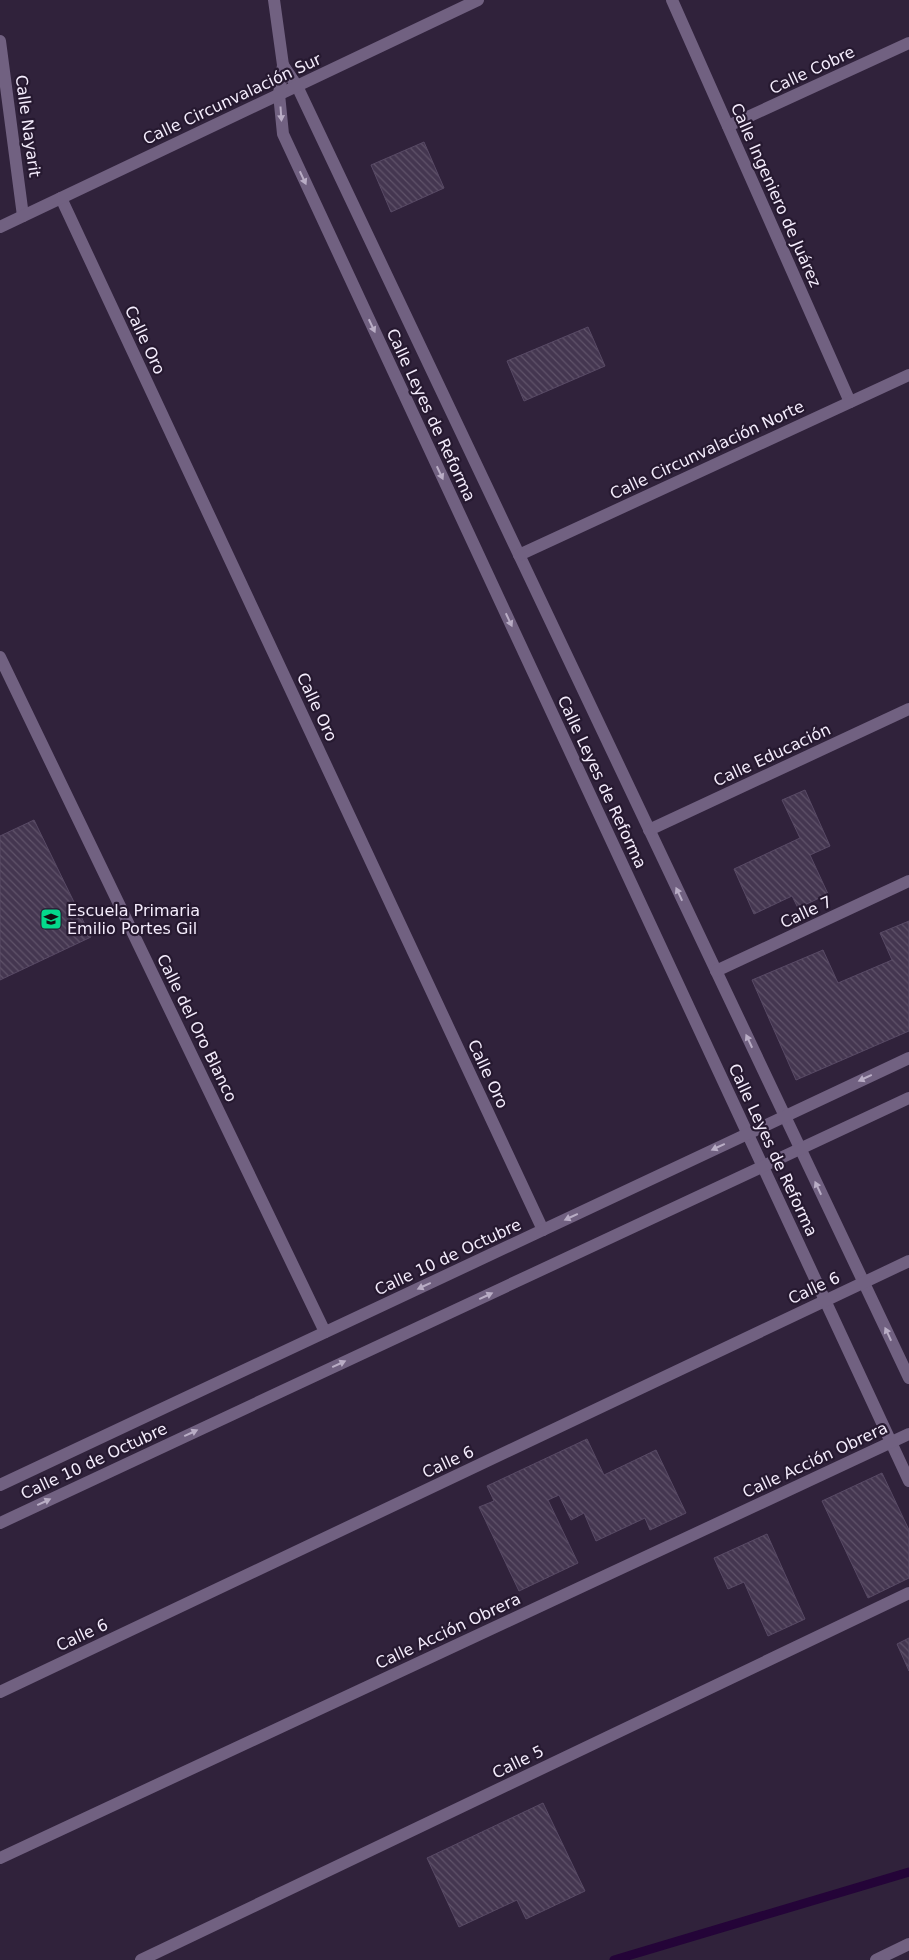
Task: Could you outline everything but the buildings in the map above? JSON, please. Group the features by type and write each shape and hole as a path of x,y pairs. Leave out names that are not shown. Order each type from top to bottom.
{"street":[{"path":"274,0 283,65"},
{"name":"Calle Circunvalación Sur","path":"0,227 478,0"},
{"name":"Calle Ingeniero de Juárez","path":"672,0 850,402"},
{"name":"Calle Nayarit","path":"0,41 23,216"},
{"name":"Calle Cobre","path":"728,126 909,43"},
{"name":"Calle Leyes de Reforma","path":"283,65 297,86 909,1378"},
{"name":"Calle Leyes de Reforma","path":"283,65 279,94 282,134 909,1481"},
{"name":"Calle Oro","path":"61,198 543,1230"},
{"name":"Calle Circunvalación Norte","path":"519,555 909,375"},
{"name":"Calle del Oro Blanco","path":"0,657 326,1332"},
{"name":"Calle Educación","path":"649,830 909,709"},
{"name":"Calle 7","path":"716,971 909,881"},
{"name":"Calle 10 de Octubre","path":"1,1481 326,1332 909,1058"},
{"name":"Calle 10 de Octubre","path":"0,1522 909,1098"},
{"name":"Calle 6","path":"0,1692 909,1261"},
{"name":"Calle Acción Obrera","path":"0,1858 909,1434"},
{"name":"Calle 5","path":"141,1960 909,1593"},
{"path":"876,1960 909,1944"}],"waterway":[{"path":"614,1960 909,1872"}],"place":[{"name":"Escuela Primaria Emilio Portes Gil","path":"51,919"}]}
